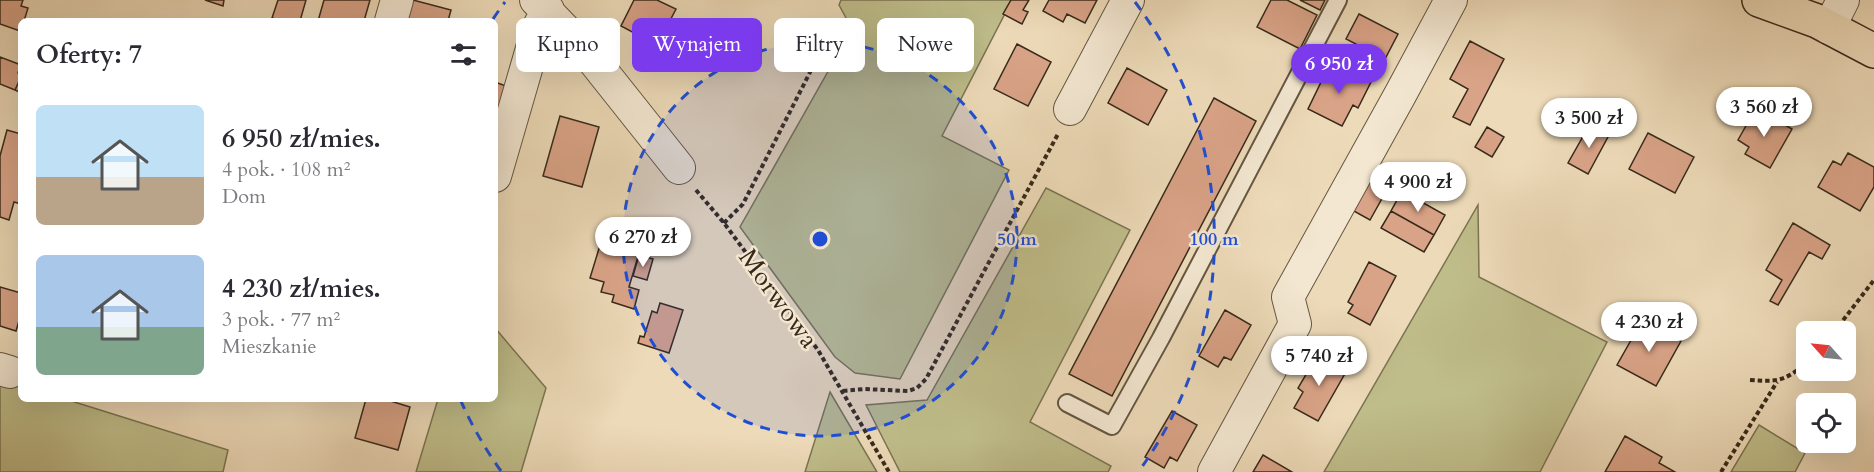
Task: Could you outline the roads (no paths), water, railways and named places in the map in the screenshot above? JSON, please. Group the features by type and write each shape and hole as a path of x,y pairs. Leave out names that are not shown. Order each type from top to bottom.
{"main road":[{"path":"1759,0 1817,21 1836,14 1874,51"}],"street":[{"path":"392,18 397,0"},
{"path":"1065,120 1128,0"},
{"path":"1214,472 1295,324 1288,297 1451,0"},
{"path":"542,5 590,56 679,168"},
{"path":"498,166 538,27 542,5"}],"lane":[{"path":"1067,403 1112,426 1161,338 1338,0"}]}
